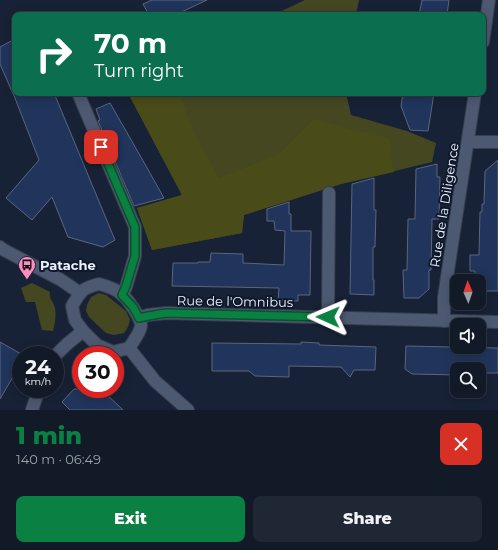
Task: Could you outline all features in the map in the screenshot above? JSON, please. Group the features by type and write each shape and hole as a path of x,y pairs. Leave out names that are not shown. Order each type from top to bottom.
{"street":[{"path":"486,21 489,0"},
{"path":"79,96 135,227 135,256 122,295"},
{"name":"Rue de la Diligence","path":"444,321 444,297 475,96"},
{"path":"468,142 498,142"},
{"path":"328,317 329,193"},
{"path":"0,247 61,280 80,293"},
{"path":"99,284 108,286 122,295 133,307 139,318 141,326 129,348 113,352 97,345 83,331 75,320 72,306 80,293 88,287 99,284"},
{"name":"Rue de l'Omnibus","path":"139,318 166,313 498,322"},
{"path":"64,347 83,331"},
{"path":"129,348 155,381 188,410"},
{"path":"32,410 36,398"}],"green space":[{"path":"305,0 359,0 357,12 279,12"},
{"path":"130,96 347,96 351,115 407,131 436,143 432,162 341,184 244,215 242,233 152,250 137,208 182,195"},
{"path":"130,96 180,96 194,132 219,178 279,154 314,119 389,138 394,172 341,184 244,215 242,233 152,250 137,208 182,195"},
{"path":"32,283 50,292 50,297 55,311 53,331 42,330 35,302 26,302 21,288"},
{"path":"99,293 106,295 126,311 130,320 124,333 114,335 106,333 89,317 86,311 87,305 91,297"}],"building":[{"path":"152,0 207,0 181,12 147,12 143,4"},
{"path":"422,0 449,0 447,12 420,12"},
{"path":"12,41 12,92 0,64 0,47"},
{"path":"14,96 55,96 115,240 103,247 68,237 52,197 32,220 6,198 39,160"},
{"path":"403,96 434,96 428,131 410,130 401,106"},
{"path":"110,103 164,198 134,206 98,121 100,120 96,109"},
{"path":"498,160 498,291 486,291 486,274 475,274 475,271 470,271 470,255 479,255 480,212 482,212 482,204 484,204 485,171"},
{"path":"437,164 437,177 440,177 439,219 432,219 429,289 419,298 404,298 403,270 407,270 408,219 415,219 416,169"},
{"path":"374,178 374,210 376,210 375,247 373,247 374,295 350,294 352,184"},
{"path":"289,202 291,231 311,231 310,295 298,295 298,301 278,301 279,288 172,286 173,263 210,262 211,253 243,254 243,263 284,265 285,231 275,230 274,221 267,221 267,209"},
{"path":"0,342 12,349 12,378 0,399"},
{"path":"301,342 319,343 319,345 376,347 375,370 354,370 350,377 341,367 289,366 289,377 255,376 249,371 212,371 212,343 301,344"},
{"path":"406,346 450,347 450,354 486,354 486,348 498,348 498,373 486,373 486,362 450,362 450,375 412,374 405,369"},
{"path":"72,391 72,398 110,398 123,410 70,410 62,402"}],"place":[{"name":"Patache","path":"27,280"}],"route":[{"path":"101,147 135,227 135,256 122,295 133,307 139,318 166,313 328,317"}]}
